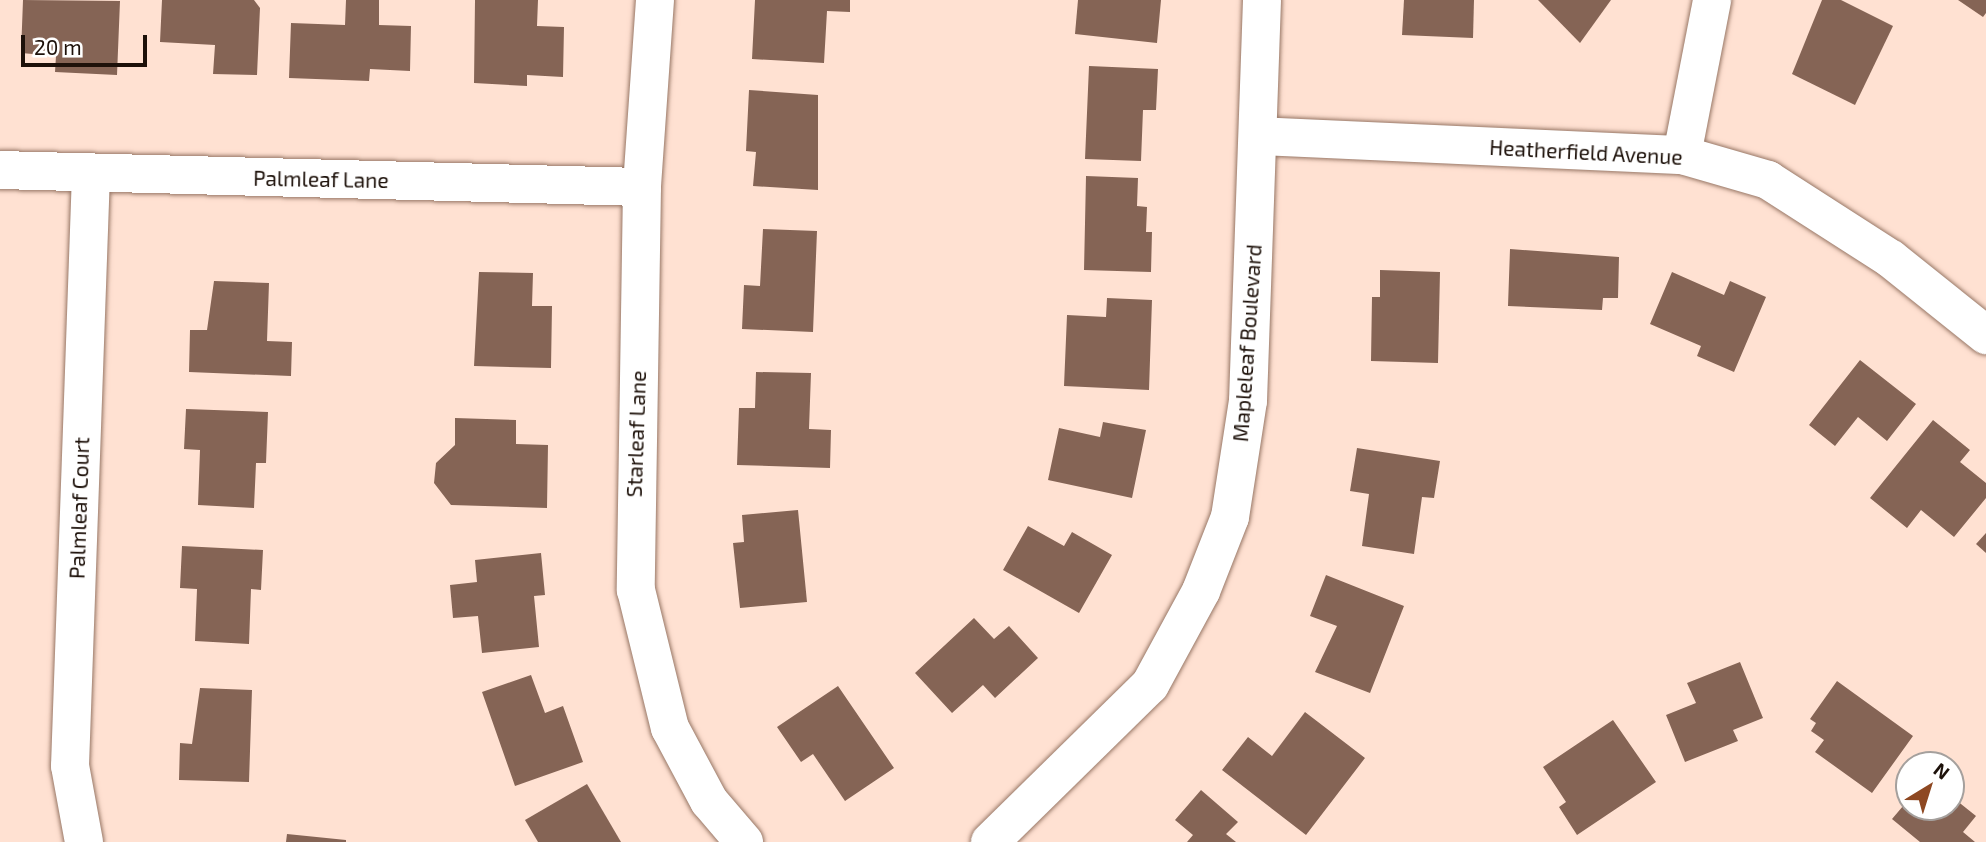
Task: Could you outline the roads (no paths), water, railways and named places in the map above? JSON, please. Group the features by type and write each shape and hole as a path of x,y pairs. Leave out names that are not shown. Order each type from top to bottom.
{"street":[{"name":"Starleaf Lane","path":"655,0 642,187 636,590 670,728 709,801 744,842"},
{"name":"Mapleleaf Boulevard","path":"990,842 1150,685 1201,591 1230,517 1248,401 1262,0"},
{"path":"1682,155 1712,0"},
{"name":"Heatherfield Avenue","path":"1258,136 1682,155 1768,180 1891,259 1986,335"},
{"name":"Palmleaf Lane","path":"0,170 642,187"},
{"name":"Palmleaf Court","path":"84,842 69,766 91,173"}]}
